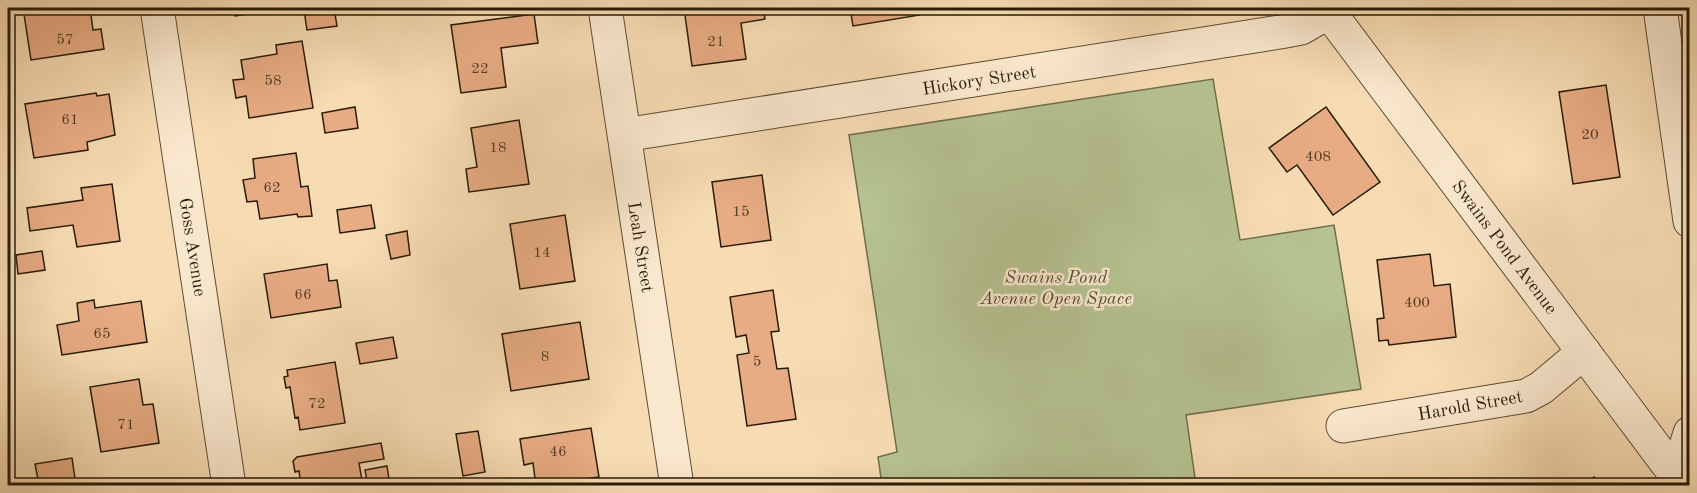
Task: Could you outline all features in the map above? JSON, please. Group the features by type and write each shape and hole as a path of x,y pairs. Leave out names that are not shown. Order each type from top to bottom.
{"street":[{"name":"Goss Avenue","path":"157,8 229,486"},
{"name":"Leah Street","path":"605,8 677,486"},
{"path":"1660,8 1689,221"},
{"name":"Hickory Street","path":"624,135 1280,32 1301,28 1328,10"},
{"name":"Swains Pond Avenue","path":"1328,10 1681,481"},
{"name":"Harold Street","path":"1343,426 1526,396 1541,388 1584,352"},
{"path":"1681,481 1689,433"}],"green space":[{"name":"Swains Pond Avenue Open Space","path":"1213,79 1240,240 1334,225 1361,389 1186,415 1196,485 882,485 878,457 897,452 849,135"}],"building":[{"path":"62,8 90,8 93,30 101,29 104,49 31,60 24,14"},
{"path":"219,8 282,9 235,16 234,11 220,13"},
{"path":"334,8 337,26 307,30 304,10"},
{"path":"684,8 763,8 765,19 741,23 746,59 692,66"},
{"path":"850,8 919,8 920,15 853,26"},
{"path":"1571,8 1603,8 1571,12"},
{"path":"534,14 538,43 501,48 506,87 461,93 451,25"},
{"path":"302,41 313,108 249,118 246,96 236,98 233,80 244,79 241,60 277,54 276,45"},
{"path":"1606,85 1620,177 1573,184 1559,92"},
{"path":"96,93 97,96 109,94 115,135 87,142 88,150 34,158 25,104"},
{"path":"355,107 358,128 325,133 322,113"},
{"path":"1326,107 1380,182 1333,215 1297,165 1287,172 1269,148"},
{"path":"519,120 529,184 469,192 466,169 477,167 471,128"},
{"path":"296,153 301,187 308,186 312,216 298,217 297,214 260,219 257,201 247,202 243,180 255,178 253,159"},
{"path":"762,175 771,240 721,247 712,182"},
{"path":"112,184 120,241 77,247 73,225 30,231 27,208 83,200 81,188"},
{"path":"371,205 375,228 340,233 337,210"},
{"path":"565,215 575,281 520,289 510,224"},
{"path":"407,231 410,255 391,259 386,235"},
{"path":"42,251 45,270 18,274 16,255"},
{"path":"1430,254 1434,286 1450,284 1456,337 1389,345 1388,340 1379,341 1377,319 1384,318 1377,260"},
{"path":"327,264 329,281 337,280 341,307 271,318 264,274"},
{"path":"773,290 779,331 771,332 777,369 788,368 796,419 747,426 737,355 749,353 746,335 736,337 730,297"},
{"path":"94,300 95,308 141,301 147,342 62,355 57,325 79,321 77,303"},
{"path":"580,322 589,379 511,391 502,334"},
{"path":"393,337 397,358 360,364 356,343"},
{"path":"335,362 345,423 300,430 298,417 295,418 290,387 286,388 284,377 288,376 287,370"},
{"path":"139,379 143,405 153,404 159,443 101,452 90,387"},
{"path":"591,428 599,477 536,486 533,463 524,465 520,439"},
{"path":"478,431 485,472 463,476 456,434"},
{"path":"381,443 384,459 359,463 363,486 301,486 299,471 295,472 293,461 297,457"},
{"path":"72,458 75,479 39,485 35,464"},
{"path":"387,466 390,486 368,486 365,470"},
{"path":"1594,477 1601,486 1581,486"}]}
